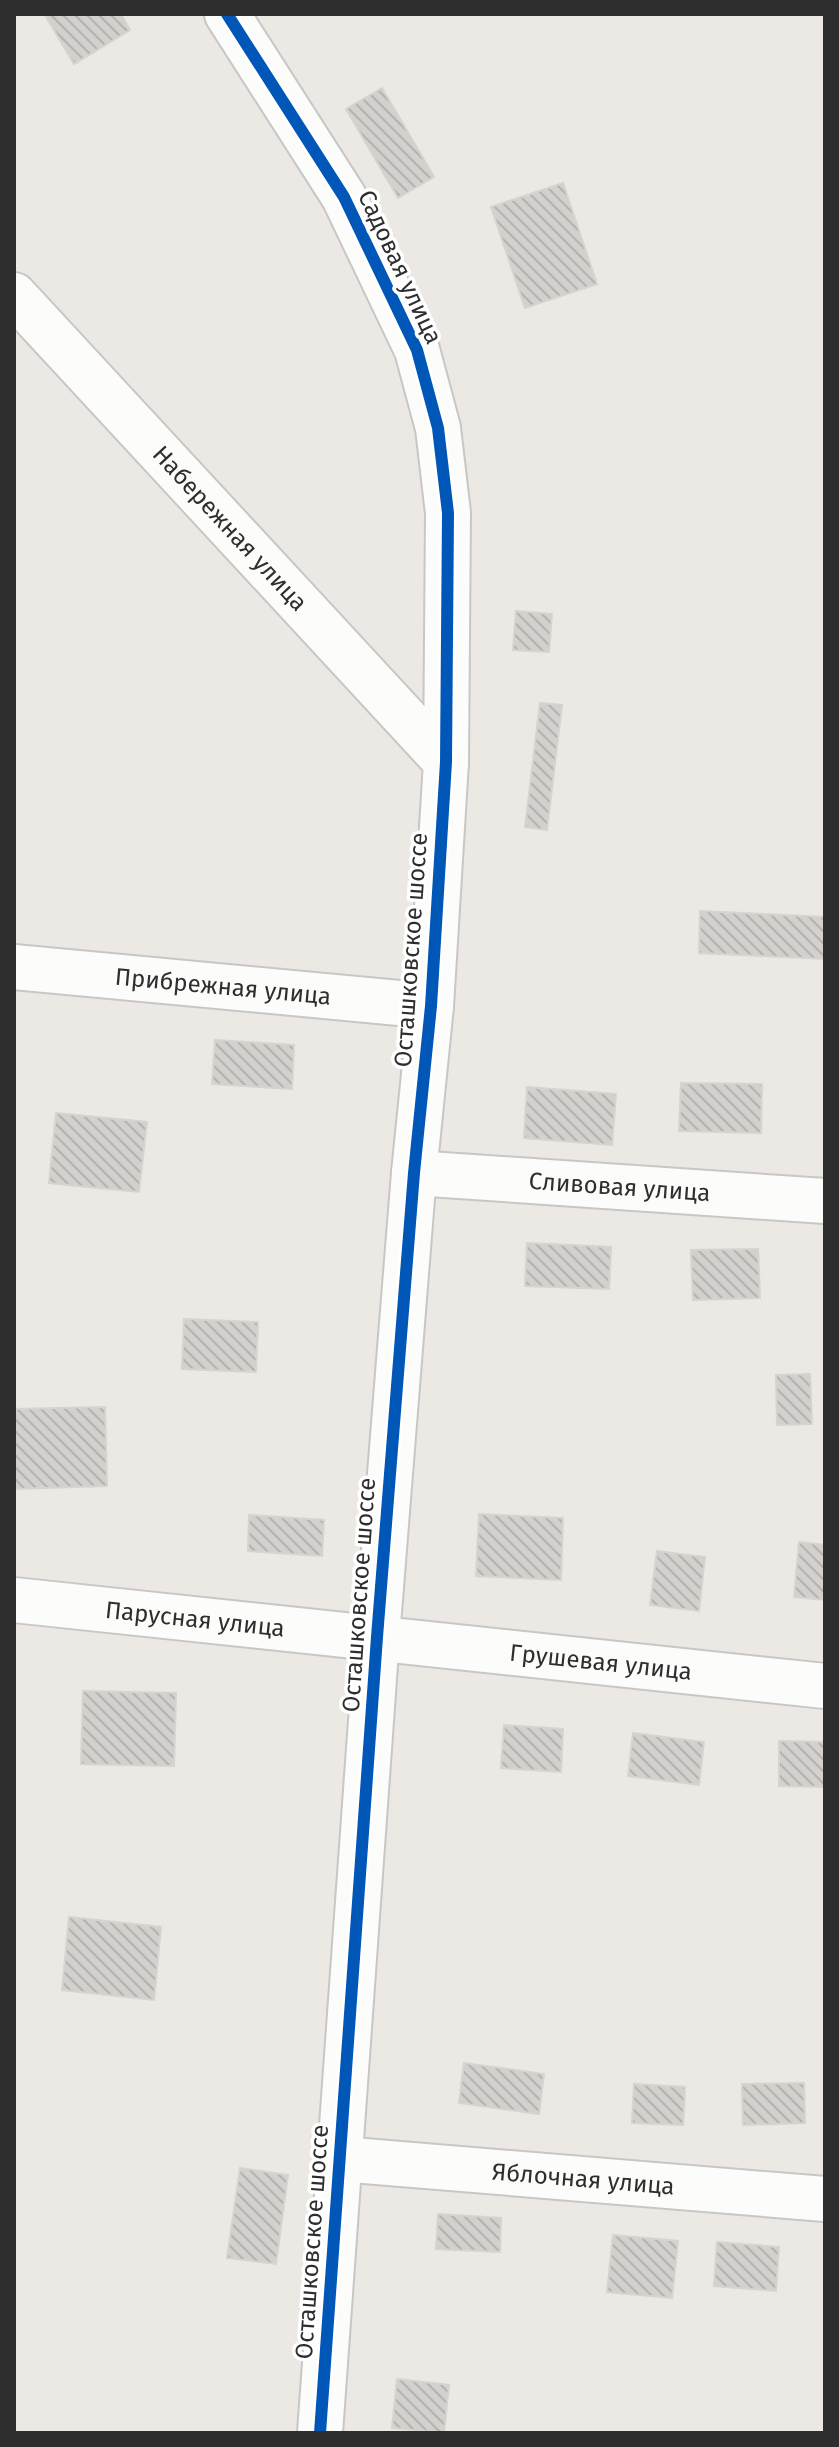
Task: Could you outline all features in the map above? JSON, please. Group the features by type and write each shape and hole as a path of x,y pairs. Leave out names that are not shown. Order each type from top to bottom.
{"street":[{"name":"Садовая улица","path":"227,14 344,197 417,350 438,428 448,513 446,762"},
{"name":"Набережная улица","path":"14,295 446,762"},
{"name":"Осташковское шоссе","path":"320,2433 377,1637 414,1173 431,1006 446,762"},
{"name":"Прибрежная улица","path":"14,967 431,1006"},
{"name":"Сливовая улица","path":"414,1173 825,1201"},
{"name":"Парусная улица","path":"14,1600 377,1637"},
{"name":"Грушевая улица","path":"377,1637 825,1686"},
{"name":"Яблочная улица","path":"340,2159 825,2199"}],"building":[{"path":"121,14 130,30 74,64 45,15"},
{"path":"382,88 434,177 398,198 346,109"},
{"path":"563,183 597,284 525,308 491,207"},
{"path":"516,611 552,614 549,652 513,650"},
{"path":"540,703 562,705 547,830 525,827"},
{"path":"700,911 825,917 825,959 699,953"},
{"path":"215,1040 294,1045 292,1089 212,1084"},
{"path":"681,1083 762,1084 761,1133 679,1131"},
{"path":"527,1087 616,1094 612,1145 524,1138"},
{"path":"56,1113 147,1122 139,1192 49,1183"},
{"path":"527,1243 611,1247 609,1289 525,1286"},
{"path":"758,1249 760,1298 693,1300 691,1250"},
{"path":"184,1319 258,1322 256,1372 182,1369"},
{"path":"810,1374 812,1424 777,1425 776,1375"},
{"path":"105,1407 107,1486 14,1489 14,1409"},
{"path":"479,1514 563,1518 561,1580 476,1576"},
{"path":"249,1515 324,1520 322,1556 248,1551"},
{"path":"799,1542 825,1545 825,1600 794,1597"},
{"path":"657,1551 705,1557 699,1611 650,1605"},
{"path":"83,1691 176,1693 174,1766 81,1764"},
{"path":"504,1725 563,1729 561,1772 501,1768"},
{"path":"633,1733 704,1742 699,1785 628,1776"},
{"path":"779,1741 825,1742 825,1787 779,1786"},
{"path":"69,1917 161,1927 154,2000 62,1990"},
{"path":"464,2063 544,2074 539,2114 459,2103"},
{"path":"804,2083 805,2123 743,2125 742,2084"},
{"path":"634,2084 685,2087 683,2125 632,2123"},
{"path":"240,2168 288,2175 276,2264 227,2258"},
{"path":"438,2214 501,2218 500,2252 436,2249"},
{"path":"613,2235 678,2241 672,2298 607,2292"},
{"path":"717,2242 779,2247 776,2291 714,2286"},
{"path":"397,2379 449,2385 444,2433 392,2428"}],"cycle path":[{"path":"227,14 344,197 417,350 438,428 448,513 446,762 431,1006 414,1173 377,1637 320,2433"}]}
